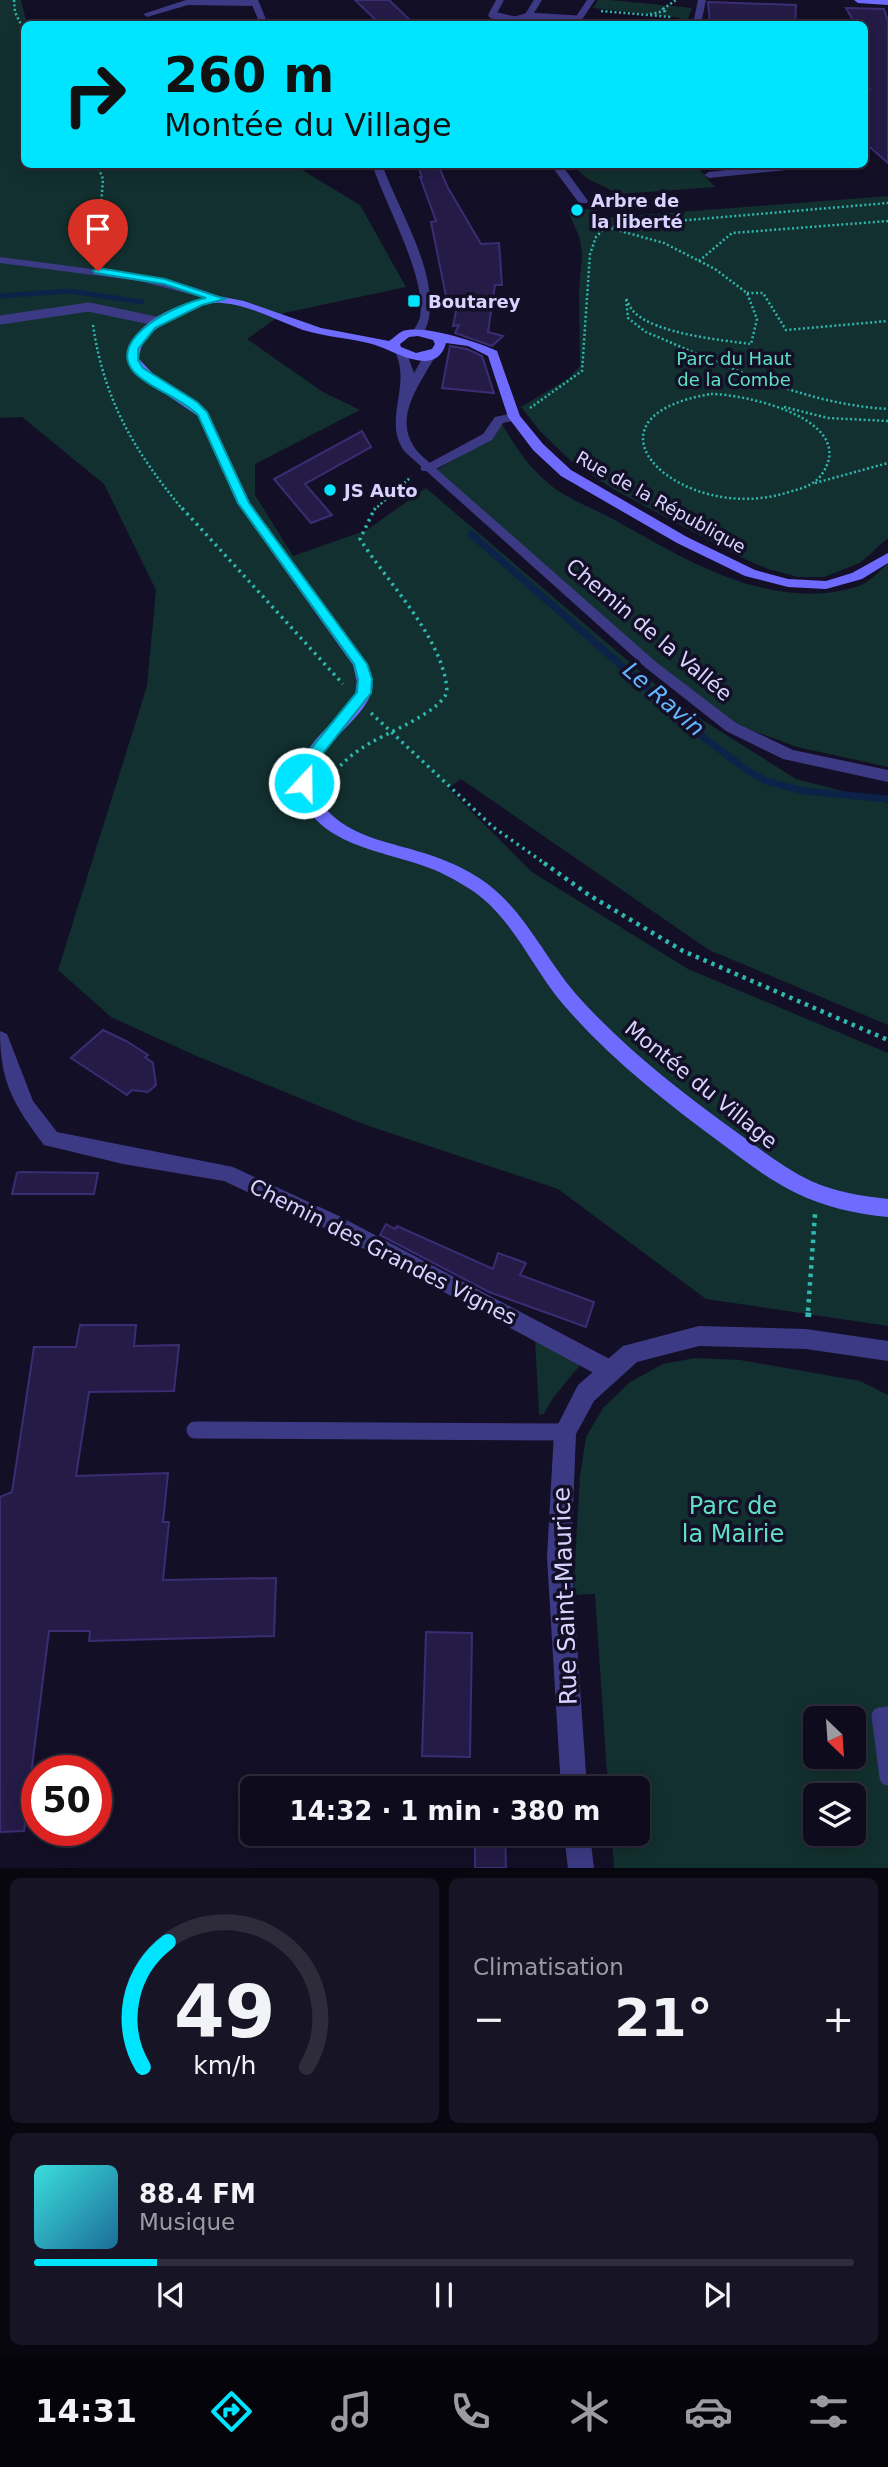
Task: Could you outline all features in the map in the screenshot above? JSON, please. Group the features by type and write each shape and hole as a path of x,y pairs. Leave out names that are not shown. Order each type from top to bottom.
{"main road":[{"path":"858,0 888,2"},
{"path":"323,818 304,783 310,760 364,693 365,679 360,664 244,503 203,414 193,404 139,370 133,360 133,349 139,337 160,322 199,302 220,299 292,323 398,346 431,342"},
{"path":"398,346 415,357 431,342"},
{"name":"Rue de la République","path":"431,342 468,349 486,357 500,378 514,417 538,447 566,473 682,540 750,573 788,583 826,585 857,576 888,557"},
{"name":"Montée du Village","path":"323,818 343,832 371,844 444,867 488,894 517,924 566,994 599,1031 687,1107 774,1170 816,1192 866,1206 888,1208"}],"street":[{"path":"579,18 591,0"},
{"path":"698,21 702,0"},
{"path":"146,14 188,2 254,1 263,21"},
{"path":"379,168 421,272 431,342 405,399"},
{"path":"558,168 583,201"},
{"path":"709,175 777,168"},
{"path":"0,260 123,274 165,282 220,299"},
{"name":"Chemin de la Vallée","path":"398,346 409,373 401,427 406,446 445,484 651,665 731,727 789,755 870,775 888,776"},
{"path":"425,465 488,437 499,420 514,417"},
{"name":"Chemin des Grandes Vignes","path":"0,1039 25,1105 51,1139 226,1173 332,1222 611,1371"},
{"name":"Rue Saint-Maurice","path":"573,1776 559,1557 562,1463 565,1432 586,1392 631,1353 699,1336 806,1339 888,1351"},
{"path":"578,1846 580,1868"}],"lane":[{"path":"500,0 492,15 515,20 528,16 579,18"},
{"path":"528,16 538,0"},
{"path":"0,320 89,307 160,322"},
{"path":"195,1430 565,1432"},
{"path":"888,1715 880,1716 888,1777"}],"path":[{"path":"14,0 15,12 21,25"},
{"path":"648,15 665,11 663,9 676,0"},
{"path":"579,18 648,15 671,18"},
{"path":"99,168 103,179 100,231"},
{"path":"583,201 606,227 664,243 715,269 747,293 757,319 751,344 710,340 634,313 626,298 628,318 646,332 800,394 837,404 888,409"},
{"path":"514,417 553,394 582,371 590,254 596,237 606,227 888,203"},
{"path":"699,261 732,233 888,220"},
{"path":"747,293 763,292 786,330 888,321"},
{"path":"888,421 812,415 742,394 720,392 689,398 662,410 648,425 642,442 645,455 654,466 680,485 713,497 750,501 780,497 814,483 888,463"},
{"path":"783,407 804,416 820,430 826,445 826,467 814,483"},
{"path":"119,421 179,504 359,701"},
{"path":"323,818 325,787 332,772 351,755 436,707 445,697 448,688 440,656 371,558 360,538 366,518 388,494 425,465"},
{"path":"383,725 493,827 589,895 683,951 888,1040"},
{"path":"806,1339 816,1192"}],"green space":[{"path":"0,0 21,0 26,21 21,21 21,168 299,168 360,205 406,287 284,313 247,339 323,392 360,410 255,464 255,495 293,556 367,530 426,488 682,707 796,779 888,803 888,1025 709,950 461,779 448,788 532,872 688,969 888,1053 888,1326 706,1299 558,1189 366,1125 194,1055 111,1017 58,970 147,686 156,590 104,484 22,417 0,418"},
{"path":"598,0 610,0 692,8 687,21 679,21 680,18 593,8"},
{"path":"575,168 698,168 715,187 619,194 588,179"},
{"name":"Parc du Haut de la Combe","path":"888,196 888,538 860,563 824,577 798,577 768,569 738,556 613,489 573,463 540,431 521,407 569,378 580,366 579,291 582,255 580,239 568,211 596,208 602,218"},
{"path":"502,424 528,463 555,488 670,551 731,578 762,588 794,593 826,593 859,586 888,563 888,767 797,747 730,722 655,665 436,470 493,438"},
{"path":"535,1339 580,1365 553,1398 544,1414 539,1415"},
{"name":"Parc de la Mairie","path":"695,1358 740,1360 860,1381 888,1395 888,1868 614,1868 613,1846 650,1846 650,1776 607,1776 595,1594 573,1595 580,1476 586,1437 603,1408 630,1382 663,1364"}],"building":[{"path":"355,0 389,0 411,21 377,21"},
{"path":"708,2 796,5 795,21 710,21"},
{"path":"846,8 884,9 888,21 888,163 868,146 868,21 853,21"},
{"path":"439,168 481,244 499,243 502,285 495,285 488,332 503,336 492,346 455,333 459,325 453,326 458,301 447,301 431,222 436,221 419,169"},
{"path":"450,346 467,349 482,356 494,393 442,388"},
{"path":"362,431 371,447 305,484 332,515 311,523 274,479"},
{"path":"103,1030 148,1055 145,1057 153,1063 156,1085 148,1092 132,1090 127,1095 71,1058"},
{"path":"17,1173 98,1173 94,1194 12,1194"},
{"path":"386,1224 395,1229 397,1226 493,1269 498,1253 526,1263 520,1275 594,1302 586,1327 489,1292 380,1235"},
{"path":"80,1325 136,1325 134,1346 179,1345 174,1391 89,1392 76,1476 168,1473 163,1522 169,1522 163,1580 276,1578 274,1636 89,1641 90,1631 49,1631 34,1755 21,1755 21,1831 0,1832 0,1497 12,1492 34,1347 76,1347"},
{"path":"426,1632 472,1633 470,1757 422,1756"},
{"path":"475,1846 505,1846 506,1868 475,1868"}],"waterway":[{"path":"0,296 70,291 142,302"},
{"name":"Le Ravin","path":"471,534 703,737 748,771 766,781 804,791 888,799"}],"place":[{"name":"Arbre de la liberté","path":"577,210"},
{"name":"Boutarey","path":"414,301"},
{"name":"JS Auto","path":"330,490"}],"route":[{"path":"98,271 165,282 220,299 199,302 151,326 139,337 133,349 133,360 139,370 193,404 203,414 244,503 360,664 365,679 364,693 310,760 304,783"}]}
